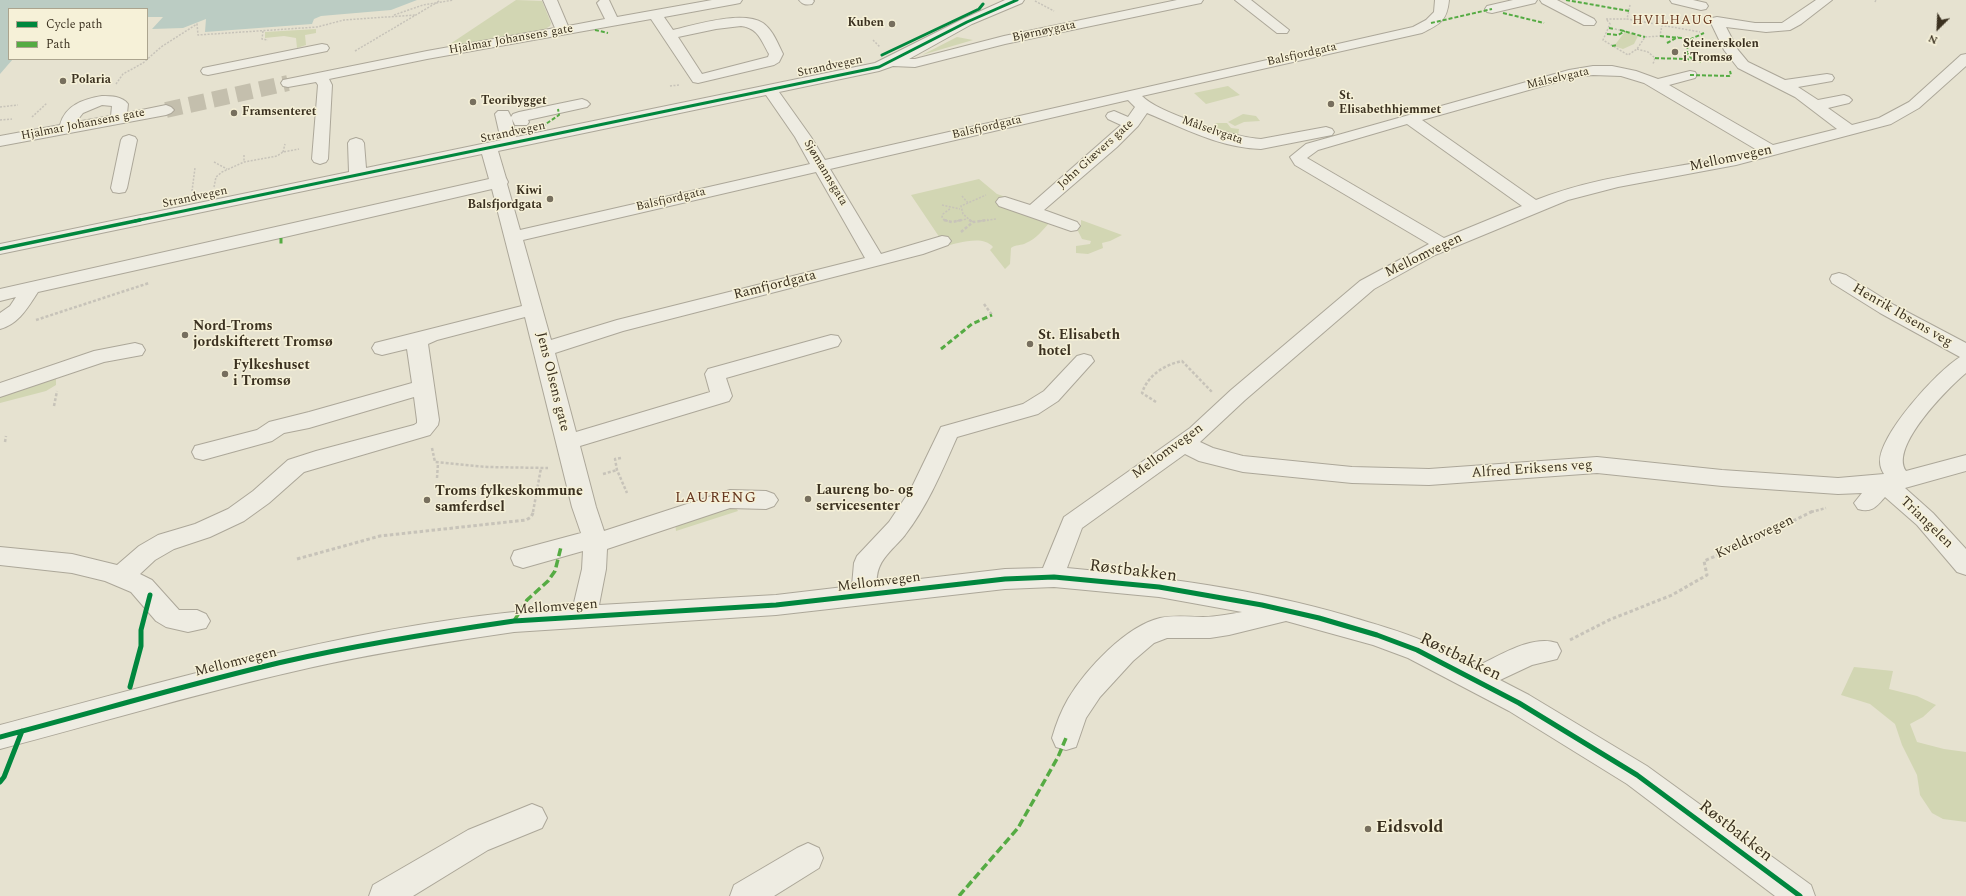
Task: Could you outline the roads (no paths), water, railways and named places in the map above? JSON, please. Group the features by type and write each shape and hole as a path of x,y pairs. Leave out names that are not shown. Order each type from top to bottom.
{"street":[{"path":"550,0 562,31"},
{"name":"Hjalmar Johansens gate","path":"288,83 323,73 612,22 646,12 735,0"},
{"name":"Bjørnøygata","path":"894,62 915,63 978,46 1196,0"},
{"path":"1242,0 1282,30"},
{"name":"Balsfjordgata","path":"514,237 820,166 1138,100 1316,51 1417,30 1431,23 1441,13 1442,0"},
{"path":"1492,9 1530,0"},
{"path":"1547,0 1590,22"},
{"path":"1677,0 1700,6"},
{"path":"1825,0 1792,24 1784,27 1767,28 1717,21 1734,56 1743,65 1784,85 1817,105 1850,131"},
{"name":"Strandvegen","path":"0,249 770,90 894,62 920,46 1008,1"},
{"path":"604,3 612,22"},
{"path":"646,12 666,33 698,79 769,62 774,59 776,54 761,28 751,22 734,22 666,33"},
{"path":"320,159 324,85 322,48 323,29"},
{"path":"208,71 322,48"},
{"path":"344,70 371,54"},
{"name":"Mellomvegen","path":"0,737 172,690 333,651 514,621 769,606 1005,579 1054,577 1055,564 1072,524 1149,467 1184,444 1355,294 1397,268 1443,245 1534,206 1562,196 1617,182 1736,160 1885,121 1914,105 1966,58"},
{"name":"Målselvgata","path":"1443,245 1298,159 1298,157 1305,150 1354,134 1580,72 1598,70 1637,75 1657,84 1771,151"},
{"path":"1657,84 1690,75"},
{"path":"1784,85 1827,78"},
{"name":"Sjømannsgata","path":"770,90 792,120 876,259"},
{"name":"John Giævers gate","path":"1032,212 1132,123 1142,111 1138,100"},
{"name":"Målselvgata","path":"1138,100 1223,136 1252,144 1261,144 1325,132 1354,134"},
{"path":"1817,105 1844,100"},
{"path":"521,122 519,117 582,104"},
{"name":"Hjalmar Johansens gate","path":"0,141 166,110"},
{"path":"503,114 510,144"},
{"path":"1114,116 1122,121 1132,123"},
{"path":"1410,119 1534,206"},
{"path":"119,188 129,140"},
{"path":"356,143 358,174"},
{"name":"Jens Olsens gate","path":"489,148 500,182 584,507 595,540 594,569 584,616"},
{"path":"0,295 289,231 500,182"},
{"path":"1004,210 1032,212 1071,226"},
{"name":"Ramfjordgata","path":"544,349 617,326 876,259 917,250 942,241"},
{"name":"Henrik Ibsens veg","path":"1839,279 1887,309 1966,352"},
{"path":"0,323 17,310 31,288"},
{"path":"382,348 419,340 430,335 533,309"},
{"path":"121,576 147,553 166,542 202,531 236,516 261,497 296,466 316,459 425,429 428,425 428,420 417,346 419,340"},
{"path":"567,442 722,396 715,374 831,341"},
{"path":"0,390 101,356 135,350"},
{"path":"865,596 864,578 866,563 897,528 921,493 949,432 1030,409 1051,396 1084,361"},
{"name":"Henrik Ibsens veg","path":"1892,482 1896,476 1891,462 1897,441 1937,389 1951,374 1966,362"},
{"path":"203,452 264,436 276,427 422,387"},
{"name":"Alfred Eriksens veg","path":"1184,444 1206,455 1243,464 1352,475 1456,476 1551,467 1597,465 1722,478 1838,486 1892,482"},
{"path":"1866,503 1892,482 1966,463"},
{"name":"Triangelen","path":"1892,482 1966,565"},
{"path":"523,558 595,540 730,499 766,500"},
{"path":"0,556 74,565 121,576 141,586 173,620 186,623 197,621"},
{"name":"Røstbakken","path":"1054,577 1159,588 1217,596 1319,618 1377,635 1416,650 1476,679 1526,706 1637,775 1800,896"},
{"path":"1066,738 1078,706 1097,682 1133,645 1152,631 1168,628 1223,625 1255,620 1286,611"},
{"path":"1476,679 1528,655 1548,651"},
{"path":"384,896 478,840 532,818"},
{"path":"745,896 808,858"}],"tunnel":[{"path":"166,110 288,83"}],"place":[{"name":"Kuben","path":"892,24"},
{"name":"Steinerskolen i Tromsø","path":"1675,52"},
{"name":"Polaria","path":"63,81"},
{"name":"Teoribygget","path":"473,102"},
{"name":"St. Elisabethhjemmet","path":"1331,104"},
{"name":"Framsenteret","path":"234,113"},
{"name":"Kiwi Balsfjordgata","path":"550,199"},
{"name":"Nord-Troms jordskifterett Tromsø","path":"185,335"},
{"name":"St. Elisabeth hotel","path":"1030,344"},
{"name":"Fylkeshuset i Tromsø","path":"225,374"},
{"name":"Laureng bo- og servicesenter","path":"808,499"},
{"name":"Troms fylkeskommune samferdsel","path":"427,500"},
{"name":"Eidsvold","path":"1368,829"}],"district":[{"name":"HVILHAUG","path":"1673,21"},
{"name":"LAURENG","path":"716,499"}]}
